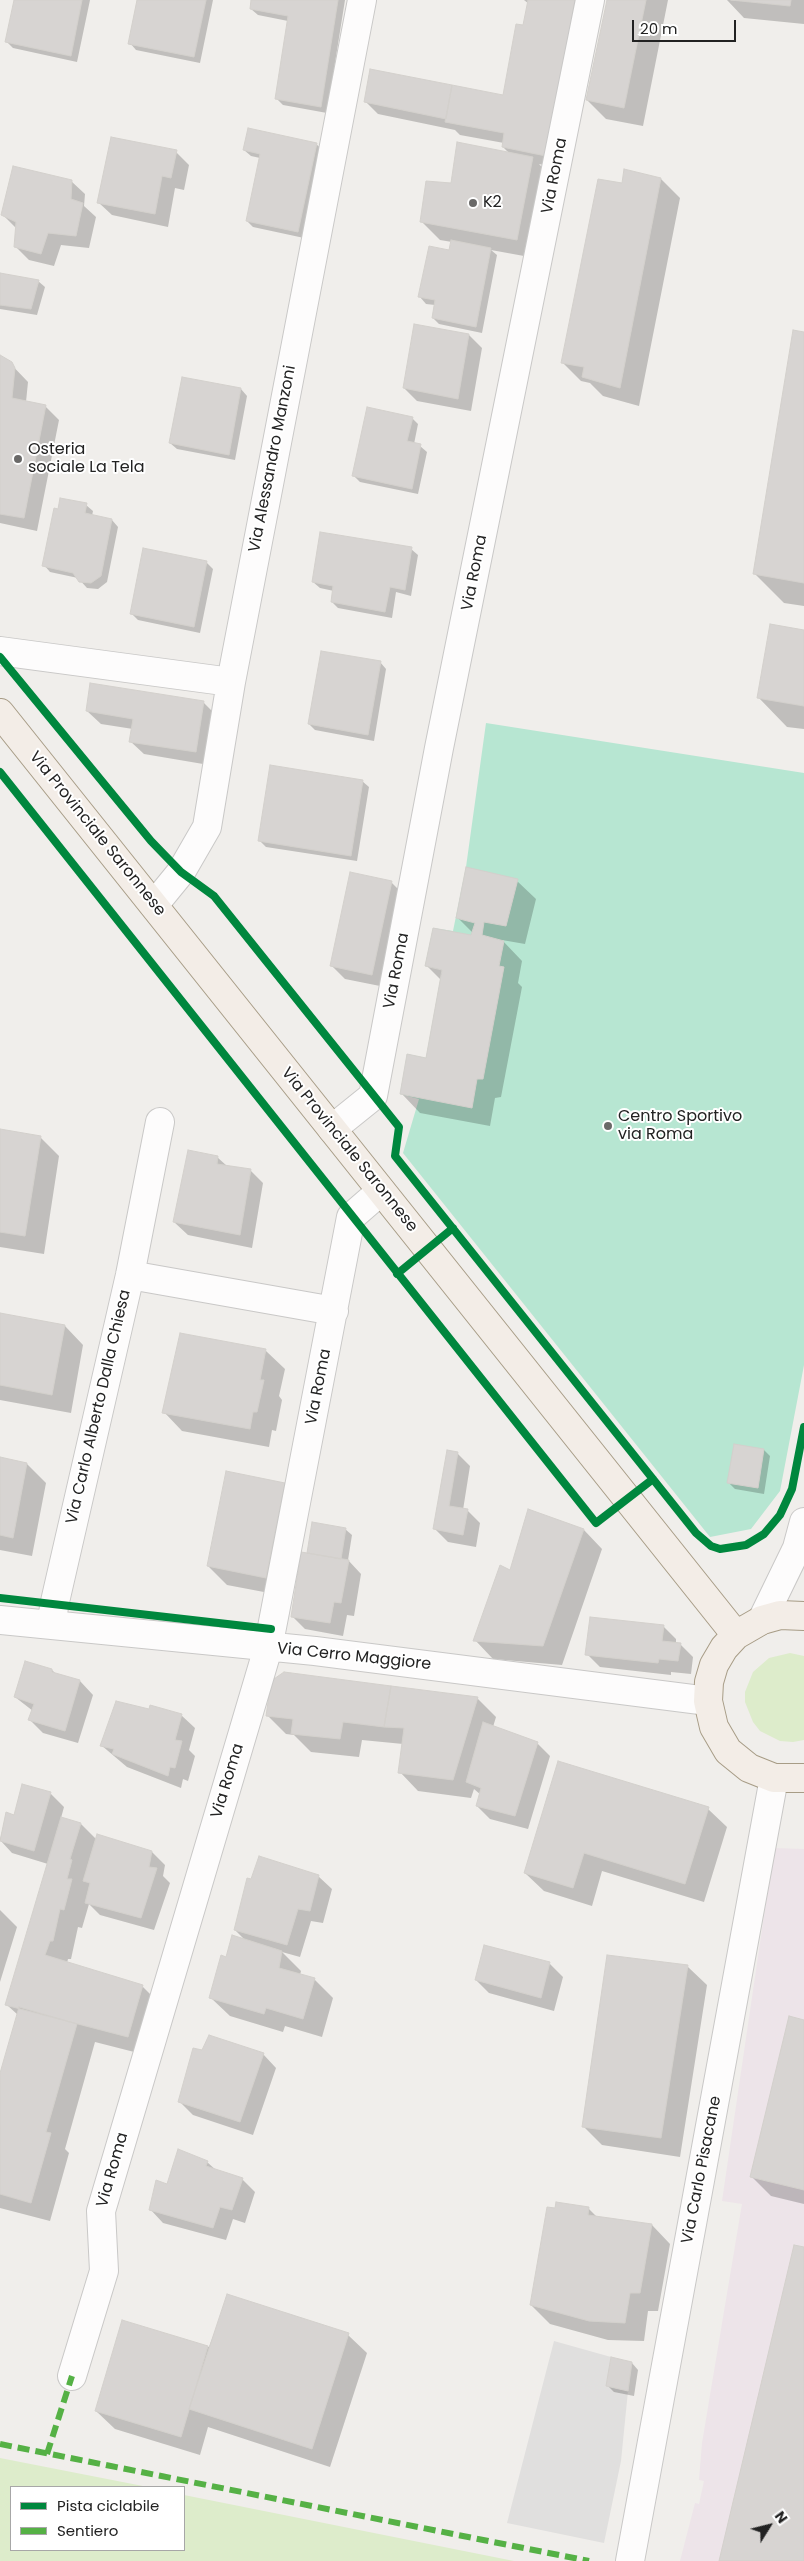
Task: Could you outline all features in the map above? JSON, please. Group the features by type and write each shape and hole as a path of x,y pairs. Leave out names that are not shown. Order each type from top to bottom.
{"main road":[{"name":"Via Provinciale Saronnese","path":"0,713 736,1635"},
{"path":"804,1616 780,1615 762,1620 736,1635 724,1648 714,1665 709,1682 708,1701 714,1727 728,1751 748,1768 774,1778 804,1778"}],"street":[{"name":"Via Alessandro Manzoni","path":"154,905 181,872 207,827 231,682 362,0"},
{"name":"Via Roma","path":"332,1129 373,1096 440,748 590,0"},
{"path":"0,651 231,682"},
{"path":"130,1275 160,1122"},
{"name":"Via Roma","path":"72,2376 104,2271 101,2211 268,1648 351,1216 381,1191"},
{"name":"Via Carlo Alberto Dalla Chiesa","path":"52,1625 54,1606 130,1275 334,1311"},
{"path":"762,1620 797,1548 804,1522"},
{"name":"Via Cerro Maggiore","path":"0,1620 268,1648 315,1651 708,1701"},
{"name":"Via Carlo Pisacane","path":"630,2561 774,1778"}],"shaded area":[{"path":"774,1848 804,1849 804,2561 680,2561 695,2503 699,2504 704,2481 699,2480 702,2443 742,2204 722,2201"},
{"path":"554,2341 611,2357 607,2386 628,2391 621,2461 604,2543 507,2523"}],"green space":[{"name":"Centro Sportivo via Roma","path":"486,723 804,773 804,1365 780,1491 751,1529 710,1537 403,1153 419,1099 400,1094 407,1054 426,1058 442,970 425,966 433,928 453,931 466,867"},
{"path":"790,1653 804,1656 804,1740 793,1742 780,1741 760,1731 753,1722 745,1702 745,1692 753,1672 769,1658"},
{"path":"0,2458 143,2486 10,2486 10,2551 185,2551 185,2495 514,2561 0,2561"}],"building":[{"path":"14,0 82,0 71,56 5,42"},
{"path":"137,0 206,0 194,57 128,44"},
{"path":"251,0 338,0 321,107 275,99 288,16 250,9"},
{"path":"528,0 575,0 546,156 502,147 504,133 445,122 452,85 503,95 516,24 523,25"},
{"path":"607,0 646,0 624,108 586,100"},
{"path":"731,0 791,0 790,6"},
{"path":"370,69 452,85 446,119 364,102"},
{"path":"248,128 317,143 298,232 246,221 260,154 243,150"},
{"path":"111,137 177,150 171,178 162,176 155,214 97,203"},
{"name":"K2","path":"457,142 533,157 517,240 420,222 426,181 451,183"},
{"path":"13,166 72,180 71,199 83,203 76,236 48,233 41,254 14,247 16,222 1,215"},
{"path":"624,169 661,178 620,388 582,377 584,367 561,363 598,179 622,183"},
{"path":"451,240 491,248 476,327 432,318 435,300 418,297 429,246 449,250"},
{"path":"0,273 39,280 31,309 0,305"},
{"path":"414,324 469,334 458,399 403,388"},
{"path":"793,330 804,332 804,583 753,574"},
{"name":"Osteria sociale La Tela","path":"0,355 12,362 15,368 12,398 46,405 24,518 0,514"},
{"path":"182,377 241,388 229,455 169,443"},
{"path":"367,407 413,417 407,441 421,444 412,489 352,476"},
{"path":"60,498 87,503 85,513 112,519 101,576 91,583 79,582 73,573 42,566 54,508 58,509"},
{"path":"320,532 412,547 405,590 390,587 385,612 331,602 333,586 312,582"},
{"path":"143,548 207,561 194,627 130,614"},
{"path":"770,624 804,630 804,706 757,698"},
{"path":"321,651 381,661 368,735 308,724"},
{"path":"90,683 204,701 196,752 129,742 133,719 86,711"},
{"path":"270,765 363,780 351,856 258,841"},
{"path":"466,867 518,879 506,926 484,922 482,935 504,941 499,966 504,967 483,1079 477,1079 472,1108 400,1094 407,1054 426,1058 442,970 425,966 433,928 471,935 475,923 456,918"},
{"path":"350,872 392,881 372,975 330,966"},
{"path":"0,1129 41,1136 25,1236 0,1232"},
{"path":"188,1150 218,1156 217,1164 251,1169 240,1235 173,1222"},
{"path":"0,1313 65,1325 52,1395 0,1385"},
{"path":"180,1333 266,1349 260,1380 264,1380 257,1412 253,1412 250,1429 162,1413"},
{"path":"734,1444 764,1449 758,1488 727,1483"},
{"path":"447,1450 458,1452 449,1506 468,1509 463,1535 433,1529"},
{"path":"0,1457 27,1463 13,1538 0,1535"},
{"path":"226,1471 285,1483 266,1578 207,1566"},
{"path":"528,1509 584,1529 543,1646 473,1641 500,1565 510,1570"},
{"path":"312,1522 346,1528 341,1559 307,1553"},
{"path":"301,1552 349,1560 341,1603 334,1602 330,1623 291,1617"},
{"path":"590,1617 664,1625 662,1641 681,1643 678,1661 659,1659 658,1663 585,1655"},
{"path":"25,1661 52,1669 52,1672 80,1680 65,1731 28,1720 34,1704 14,1697"},
{"path":"284,1672 391,1686 384,1727 343,1722 340,1739 291,1734 293,1719 266,1716 271,1681"},
{"path":"391,1686 478,1697 453,1780 398,1773 404,1728 384,1727"},
{"path":"116,1701 149,1709 150,1705 182,1714 175,1740 182,1741 175,1768 170,1767 168,1776 112,1754 114,1749 100,1746"},
{"path":"483,1722 538,1742 515,1816 476,1806 481,1788 466,1782"},
{"path":"558,1761 709,1807 685,1884 584,1853 573,1888 524,1873"},
{"path":"22,1784 51,1792 34,1851 0,1841 6,1812 14,1815"},
{"path":"61,1817 81,1823 70,1859 72,1860 67,1879 72,1879 64,1910 60,1909 53,1941 50,1941 45,1955 143,1985 128,2037 5,2005"},
{"path":"97,1834 152,1851 149,1867 157,1868 141,1918 85,1903 90,1883 83,1881"},
{"path":"259,1856 319,1875 310,1911 298,1909 287,1945 234,1930 247,1878 251,1879"},
{"path":"232,1935 282,1951 279,1968 315,1978 303,2019 266,2008 264,2014 209,1998 221,1955 226,1957"},
{"path":"484,1945 550,1962 541,1998 475,1980"},
{"path":"607,1955 688,1965 661,2138 582,2127"},
{"path":"19,2007 77,2024 46,2132 51,2133 31,2203 0,2194 0,2073"},
{"path":"789,2016 804,2020 804,2190 750,2177"},
{"path":"209,2035 264,2053 240,2122 178,2102 193,2048 202,2050"},
{"path":"178,2149 208,2161 206,2166 243,2178 232,2210 220,2207 213,2228 149,2210 156,2180 167,2184"},
{"path":"556,2202 589,2207 588,2215 652,2224 640,2293 630,2293 625,2323 589,2321 530,2305 547,2207 555,2208"},
{"path":"794,2245 804,2247 804,2561 719,2561"},
{"path":"227,2294 349,2333 312,2449 189,2409"},
{"path":"122,2320 208,2346 181,2437 95,2411"},
{"path":"611,2357 632,2362 628,2391 606,2386"}],"marked path":[{"path":"47,2454 72,2376"},
{"path":"0,2444 589,2561"}],"cycle path":[{"path":"0,657 151,841 181,872 214,896 399,1127 395,1156 696,1533 711,1546 720,1549 746,1545 764,1534 780,1515 792,1489 804,1427"},
{"path":"0,772 596,1523 653,1479"},
{"path":"397,1274 453,1228"},
{"path":"0,1598 271,1629"}],"place":[{"name":"K2","path":"473,203"},
{"name":"Osteria sociale La Tela","path":"18,459"},
{"name":"Centro Sportivo via Roma","path":"608,1126"}]}
